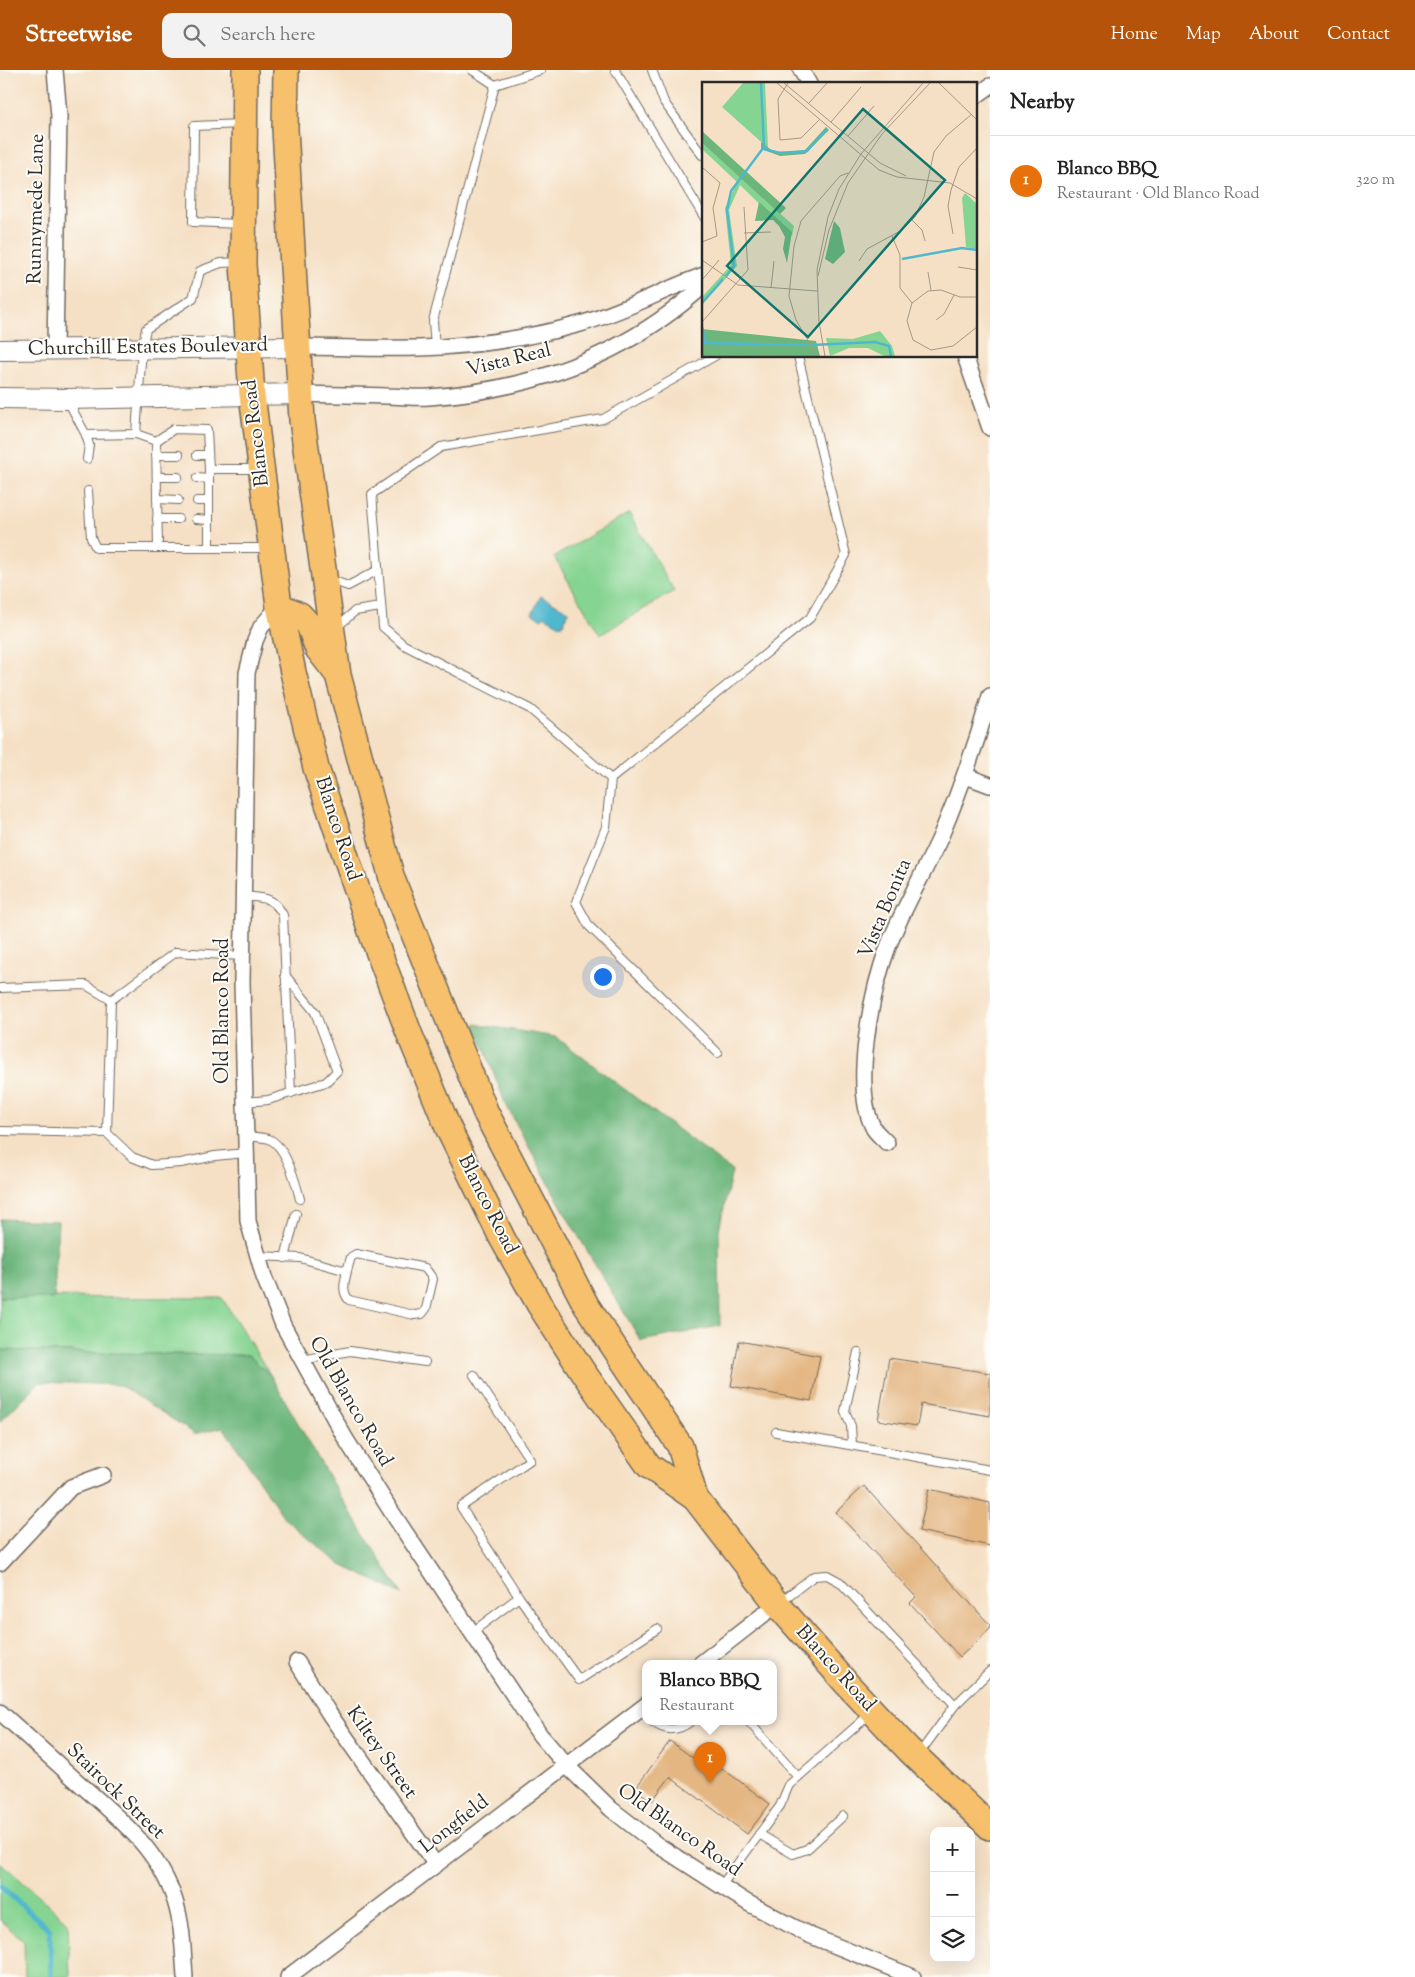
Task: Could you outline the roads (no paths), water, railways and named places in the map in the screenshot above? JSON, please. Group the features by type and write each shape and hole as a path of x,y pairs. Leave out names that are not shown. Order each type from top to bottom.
{"main road":[{"name":"Blanco Road","path":"245,70 242,262 252,395 279,606 293,672 320,777 350,870 402,1016 449,1130 502,1238 539,1304 583,1372 649,1466 695,1498 777,1604 873,1712 990,1827"},
{"name":"Blanco Road","path":"286,70 284,129 302,420 338,675 392,879 486,1113 586,1305 680,1446 695,1498"},
{"path":"244,130 284,129"},
{"path":"279,606 300,615 309,625 318,649 338,675"}],"street":[{"name":"Runnymede Lane","path":"55,70 59,116 55,349"},
{"path":"801,70 808,82"},
{"path":"978,95 990,86"},
{"name":"Vista Real","path":"297,347 435,347 494,342 581,324 636,304 667,288 702,275"},
{"name":"Vista Real","path":"300,394 427,397 476,392 532,381 589,360 642,333 679,308 702,287"},
{"name":"Churchill Estates Boulevard","path":"0,350 297,347"},
{"path":"966,358 990,428"},
{"path":"0,398 67,399 300,394"},
{"name":"Old Blanco Road","path":"279,606 261,627 254,641 247,673 242,956 248,1221 264,1277 283,1325 355,1454 471,1633 540,1735 566,1765 611,1810 656,1844 748,1903 808,1935 913,1977"},
{"name":"Vista Bonita","path":"887,1143 874,1128 865,1101 864,1058 876,984 904,909 939,840 966,776 990,696"},
{"path":"966,776 990,784"},
{"path":"0,1563 71,1487 103,1475"},
{"path":"705,1660 777,1604"},
{"name":"Kiltey Street","path":"297,1662 330,1715 436,1865"},
{"name":"Longfield","path":"288,1977 566,1765 642,1711"},
{"name":"Stairock Street","path":"0,1712 125,1824 150,1851 168,1883 178,1910 185,1977"}],"lane":[{"path":"472,70 495,85"},
{"path":"495,85 541,70"},
{"path":"615,70 702,214"},
{"path":"652,70 664,102 702,155"},
{"path":"435,347 434,321 495,85"},
{"path":"242,224 193,222 194,126 244,130"},
{"path":"136,434 142,348 146,329 193,298 200,271 221,263 242,262"},
{"path":"611,778 530,709 404,645 383,627 372,494 441,447 602,419 711,358"},
{"path":"718,1053 589,926 576,902 606,827 611,778 810,618 846,555 798,358"},
{"path":"67,399 86,435 89,445 87,459"},
{"path":"156,441 174,428 207,430 209,548"},
{"path":"86,435 136,434 156,441"},
{"path":"156,441 158,546"},
{"path":"156,455 179,454"},
{"path":"197,455 208,455"},
{"path":"209,469 261,469"},
{"path":"157,477 178,477"},
{"path":"197,478 209,479"},
{"path":"88,492 91,538 96,548 158,546 272,548"},
{"path":"157,499 178,500"},
{"path":"198,501 209,501"},
{"path":"157,518 178,519"},
{"path":"196,519 209,520"},
{"path":"324,578 348,586 378,570"},
{"path":"332,631 355,611 381,607"},
{"path":"243,896 270,899 278,905 283,915 291,1093"},
{"path":"111,1000 176,952 242,956"},
{"path":"244,1102 268,1100 326,1082 337,1071 315,1012 285,975"},
{"path":"0,988 86,985 111,1000"},
{"path":"107,1133 111,1000"},
{"path":"0,1131 107,1133 132,1157 152,1165 181,1163 215,1156 245,1153"},
{"path":"245,1136 273,1141 284,1154 294,1177 300,1199"},
{"path":"285,1258 296,1214"},
{"path":"356,1254 425,1268 433,1279 426,1309 422,1314 414,1315 349,1300 345,1296 344,1289 347,1271 351,1257 356,1254"},
{"path":"258,1256 300,1258 347,1271"},
{"path":"302,1360 350,1351 425,1362"},
{"path":"852,1445 851,1426 845,1411 858,1352"},
{"path":"474,1375 530,1460 461,1507 519,1597 579,1680 657,1629"},
{"path":"776,1432 990,1470"},
{"path":"777,1604 814,1576 827,1575 840,1582 954,1705"},
{"path":"471,1633 519,1597"},
{"path":"917,1757 954,1705 988,1676"},
{"path":"721,1886 780,1806 789,1785 873,1712"},
{"path":"657,1725 666,1730 682,1728 686,1725"},
{"path":"752,1725 798,1777"},
{"path":"759,1834 792,1854 807,1849 844,1816"}],"water":[{"path":"541,596 569,611 562,626 544,616 542,619 532,614"}],"waterway":[{"path":"0,1886 50,1930 51,1977"}],"place":[{"name":"Blanco BBQ","path":"710,1783"}]}
